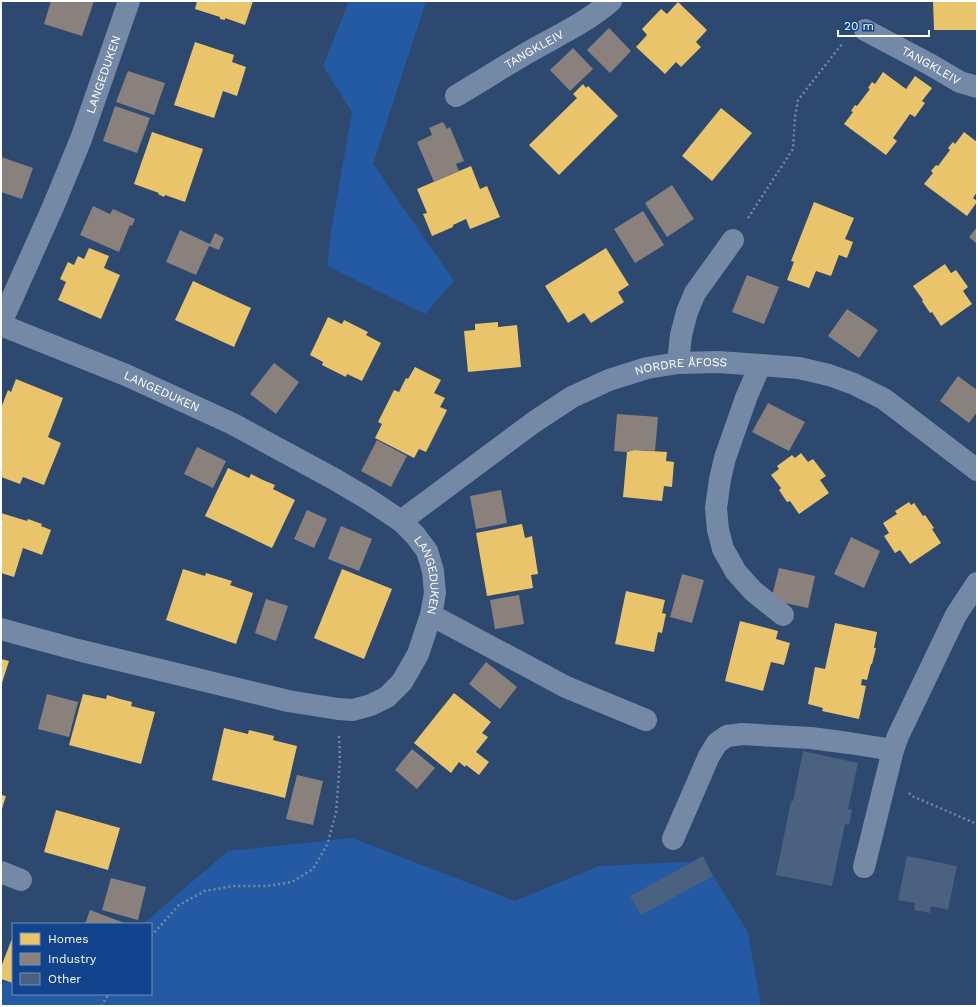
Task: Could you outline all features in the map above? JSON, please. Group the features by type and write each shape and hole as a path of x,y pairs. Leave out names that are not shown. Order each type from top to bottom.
{"street":[{"name":"LANGEDUKEN","path":"1,629 78,650 288,701 353,710 371,705 387,697 402,682 418,654 431,615 435,593 433,571 427,551 415,535 400,521 368,499 233,424 126,376 1,324 81,138 129,1"},
{"name":"TANGKLEIV","path":"456,96 522,56 580,24 611,1"},
{"name":"TANGKLEIV","path":"865,30 960,82 977,87"},
{"path":"678,363 681,335 687,312 695,293 734,240"},
{"name":"NORDRE ÅFOSS","path":"400,521 534,422 572,397 610,380 647,368 678,363 718,362 799,368 829,375 854,384 884,399 977,470"},
{"path":"760,365 746,398 725,458 716,508 718,530 724,549 736,572 753,592 782,615"},
{"path":"864,867 893,750 898,736 956,615 977,583"},
{"path":"431,615 566,687 646,720"},
{"path":"673,839 709,756 717,743 727,736 742,734 811,738 849,742 893,750"}],"path":[{"path":"734,240 793,149 795,117 798,100 847,39 865,30"},
{"path":"152,935 179,905 205,891 233,886 267,886 292,882 313,869 327,846 336,813 340,760 338,709"},
{"path":"888,775 912,796 977,824"},
{"path":"101,1006 108,995"}],"shaded area":[{"path":"349,1 426,1 373,164 454,281 425,314 327,266 331,231 352,112 323,66"},
{"path":"352,838 515,901 599,866 704,861 748,932 761,1006 1,1006 1,983 12,981 12,995 152,995 152,923 144,923 228,851"}],"building: Homes":[{"path":"197,1 253,1 245,25 225,18 225,20 220,19 220,17 195,9"},
{"path":"933,1 977,1 977,30 934,30"},
{"path":"678,2 707,30 696,42 701,47 681,67 676,62 665,74 636,47 647,35 642,29 661,9 667,14"},
{"path":"195,42 234,55 232,62 246,67 237,96 223,91 214,118 174,105"},
{"path":"883,72 906,89 915,76 932,88 922,101 925,103 915,117 910,114 893,138 897,141 886,155 844,124 853,112 851,111 855,105 857,106 870,89 868,88 872,82 875,84"},
{"path":"583,84 586,88 588,86 618,116 559,175 529,145 577,98 573,94"},
{"path":"721,108 752,133 712,181 682,156"},
{"path":"152,132 203,149 185,202 165,195 164,197 158,194 159,193 134,184"},
{"path":"964,132 977,142 977,192 973,198 977,202 967,216 924,184 933,173 931,171 936,165 938,166 950,150 948,148 953,142 955,144"},
{"path":"471,166 480,189 487,186 500,217 470,229 466,219 453,225 453,227 432,236 423,214 427,213 417,189"},
{"path":"814,202 854,218 845,239 853,242 847,258 839,255 831,276 816,271 809,288 787,280 794,262 791,261"},
{"path":"89,248 109,256 104,268 120,275 101,319 58,300 66,282 60,279 68,262 74,265 78,256 84,259"},
{"path":"606,248 629,285 618,292 624,302 591,323 584,313 568,323 545,286"},
{"path":"945,264 951,273 956,270 968,287 963,291 972,304 941,326 932,312 930,313 913,286"},
{"path":"193,281 251,308 234,347 175,320"},
{"path":"328,317 342,324 344,320 368,332 366,335 381,343 362,381 347,374 346,377 322,365 323,362 310,355"},
{"path":"498,322 498,327 517,325 521,367 468,372 464,331 475,330 475,324"},
{"path":"415,367 441,380 434,393 445,398 440,407 447,410 426,452 419,449 414,458 375,438 382,424 378,422 394,390 399,392 406,378 408,379"},
{"path":"16,379 63,398 48,437 61,443 44,485 23,477 20,484 1,477 1,408 8,390 11,392"},
{"path":"634,450 667,452 666,461 674,462 672,487 664,486 662,501 623,497 627,452"},
{"path":"801,453 808,462 813,459 826,476 820,480 829,493 799,514 790,501 787,502 779,490 781,488 771,475 779,469 777,466 792,455 795,458"},
{"path":"228,468 249,478 251,474 275,485 273,489 295,500 272,548 205,516"},
{"path":"909,502 911,505 914,503 923,516 925,515 934,528 932,529 941,543 910,564 900,550 895,553 884,536 889,533 883,523 897,514 895,511"},
{"path":"1,513 27,521 28,519 42,524 41,526 51,530 42,555 23,548 14,577 1,573"},
{"path":"522,524 525,538 532,536 538,574 531,575 533,588 487,596 476,533"},
{"path":"183,569 205,576 206,573 232,581 230,585 253,593 236,644 166,620"},
{"path":"342,569 392,589 364,659 314,638"},
{"path":"626,591 665,600 662,613 666,614 662,633 658,632 654,652 615,644"},
{"path":"740,621 778,631 776,639 790,643 784,665 771,662 763,691 725,681"},
{"path":"835,623 877,632 874,648 876,648 867,680 862,679 861,685 866,686 859,719 822,711 823,708 808,704 815,667 825,669"},
{"path":"1,659 9,661 1,686"},
{"path":"454,693 491,722 482,733 488,737 476,752 489,762 479,775 466,765 465,767 459,762 451,773 414,743"},
{"path":"83,694 106,699 107,695 132,702 131,706 155,712 141,764 69,745"},
{"path":"224,728 248,734 249,730 274,736 273,740 297,746 285,798 212,780"},
{"path":"1,795 6,796 1,812"},
{"path":"56,810 120,828 108,870 44,852"},
{"path":"12,939 12,983 1,979 1,967"}],"building: Industry":[{"path":"51,1 94,1 82,36 44,24"},
{"path":"609,28 631,51 610,73 587,50"},
{"path":"573,48 593,69 570,91 550,70"},
{"path":"128,71 165,83 154,115 116,102"},
{"path":"115,106 150,118 137,153 103,141"},
{"path":"443,122 447,129 450,127 464,161 456,164 459,171 434,182 417,142 432,135 429,128"},
{"path":"1,157 33,168 22,199 1,192"},
{"path":"672,185 694,219 667,237 645,203"},
{"path":"93,206 110,214 113,209 135,219 132,226 130,225 119,252 80,235"},
{"path":"643,211 664,245 635,263 614,229"},
{"path":"977,227 977,244 969,237"},
{"path":"180,230 210,244 215,233 224,238 219,250 209,246 196,275 166,262"},
{"path":"747,275 779,287 764,324 732,312"},
{"path":"847,309 878,330 859,358 828,336"},
{"path":"274,363 299,382 276,414 250,394"},
{"path":"958,376 977,390 977,412 969,423 940,401"},
{"path":"768,403 805,422 789,451 752,432"},
{"path":"617,414 658,417 655,451 614,451"},
{"path":"377,440 407,456 391,487 361,471"},
{"path":"197,447 226,461 213,488 184,474"},
{"path":"501,490 507,523 476,529 470,496"},
{"path":"307,510 327,519 314,548 294,539"},
{"path":"341,526 372,539 359,571 328,559"},
{"path":"851,537 880,551 864,588 834,574"},
{"path":"779,568 815,576 808,608 771,600"},
{"path":"682,574 704,580 692,623 670,617"},
{"path":"519,595 524,624 495,629 490,600"},
{"path":"266,599 288,606 276,641 255,633"},
{"path":"486,662 517,687 500,709 469,684"},
{"path":"47,694 78,702 69,737 38,729"},
{"path":"412,749 435,768 417,789 395,770"},
{"path":"297,775 323,781 313,825 286,819"},
{"path":"111,878 146,887 138,920 102,910"},
{"path":"90,910 124,923 85,923"}],"building: Other":[{"path":"803,751 858,763 848,809 852,810 849,825 845,824 832,886 776,875"},
{"path":"703,856 713,876 641,915 630,896"},
{"path":"907,856 957,866 948,910 931,906 930,913 914,910 915,903 898,900"}]}
